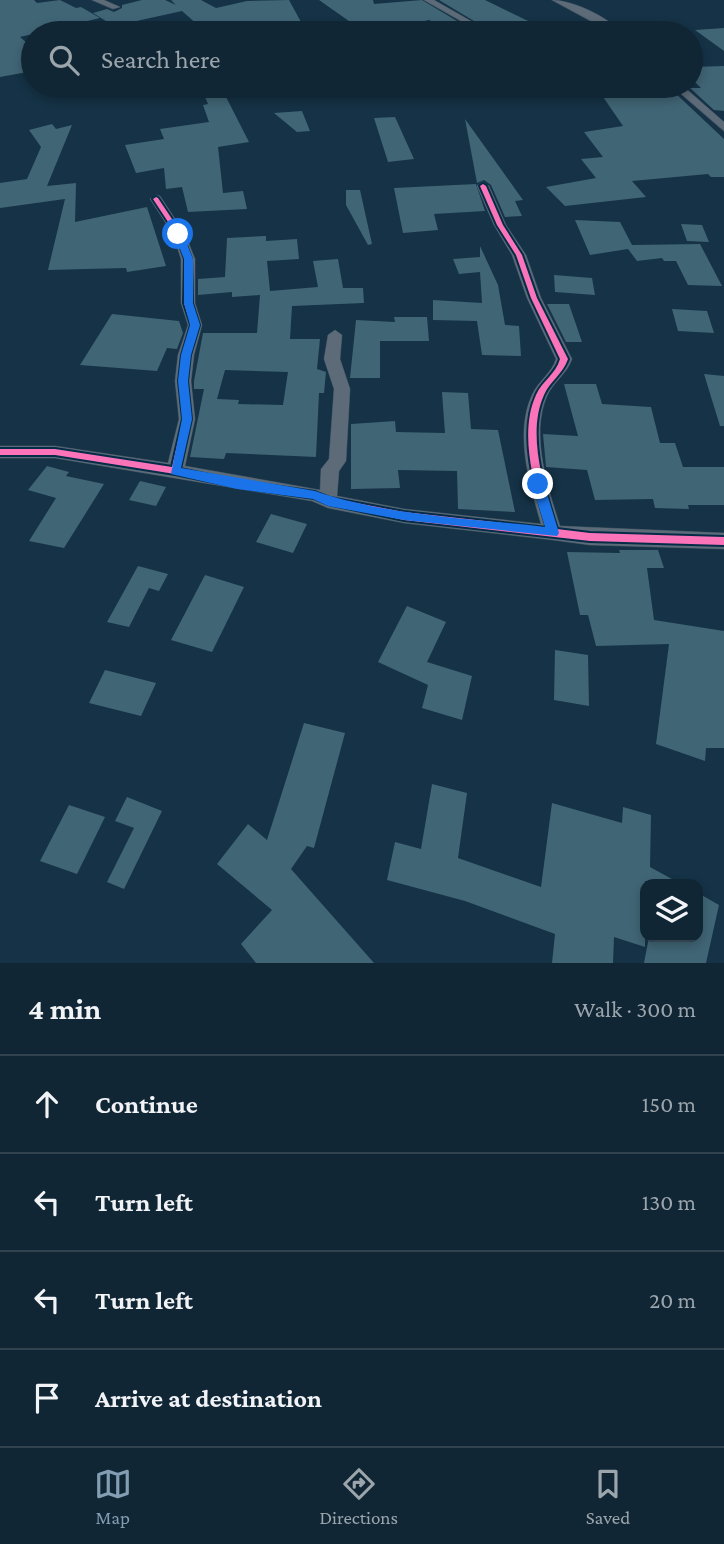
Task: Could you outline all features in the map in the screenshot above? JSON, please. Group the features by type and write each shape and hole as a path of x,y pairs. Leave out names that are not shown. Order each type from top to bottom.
{"street":[{"path":"96,0 116,7"},
{"path":"428,0 466,21"},
{"path":"556,0 600,21"},
{"path":"690,98 724,128"},
{"path":"483,186 500,225 519,255 534,298 564,359 562,367 540,394 535,432 538,484 553,533"},
{"path":"156,199 178,234 188,259 188,303 195,325 186,355 183,381 187,419 175,471"},
{"path":"328,501 330,469 337,461 341,418 342,389 332,359 335,335"},
{"path":"0,452 55,452 175,471 237,484 315,495 328,501 404,516 590,537 724,541"}],"building":[{"path":"0,0 34,0 37,3 60,0 76,8 81,7 100,18 87,21 21,21 21,73 0,77"},
{"path":"142,0 165,0 176,5 171,0 201,0 216,8 247,1 289,0 300,21 193,21 182,11 137,21 106,21 93,13 107,9 114,12 122,8 122,5"},
{"path":"319,0 373,0 374,4 422,0 457,21 429,20 349,21"},
{"path":"439,0 485,0 528,21 474,21"},
{"path":"724,28 724,51 703,36 703,29"},
{"path":"724,66 724,111 714,110 701,98 703,67"},
{"path":"205,98 227,98 249,142 218,147 223,193 243,191 247,209 188,212 182,187 166,189 164,168 136,173 125,145 164,139 160,129 209,122 203,105 208,104"},
{"path":"604,98 680,98 724,139 724,177 711,177 708,174 632,181 646,197 565,206 546,187 596,178 581,159 603,157 584,132 623,126"},
{"path":"302,111 310,131 297,132 274,113"},
{"path":"395,117 414,159 388,162 374,118"},
{"path":"465,119 523,200 515,201 522,216 505,217 491,185 484,180 477,183"},
{"path":"52,124 56,129 72,125 47,186 76,183 75,222 147,207 166,266 127,272 126,268 48,270 65,199 0,208 0,183 27,179 41,147 29,130"},
{"path":"476,184 485,211 434,214 438,230 403,233 394,188"},
{"path":"346,190 360,190 372,244 368,245 346,205"},
{"path":"575,220 620,222 632,245 700,244 722,286 688,285 676,261 664,261 662,258 637,261 628,249 590,255"},
{"path":"681,224 702,225 709,242 687,241"},
{"path":"266,236 266,241 297,239 299,259 267,261 270,291 318,287 313,261 338,259 343,288 363,288 364,303 292,306 290,339 320,339 317,369 326,372 324,393 319,393 316,457 226,453 224,459 190,457 204,389 194,389 203,333 257,333 260,295 232,297 232,292 198,295 198,279 225,277 227,238","holes":["225,370 288,372 283,405 238,404 239,400 217,399"]},
{"path":"480,246 498,285 505,325 519,326 521,356 482,355 477,321 433,320 433,300 482,303 480,272 459,274 453,259 480,257"},
{"path":"554,275 592,278 595,295 555,292"},
{"path":"547,304 569,304 582,342 566,342"},
{"path":"672,309 707,311 714,333 678,331"},
{"path":"112,314 179,321 183,333 177,349 167,348 157,371 80,365"},
{"path":"394,317 427,317 429,341 380,341 380,378 350,378 356,320 395,322"},
{"path":"704,374 724,376 724,426 720,426"},
{"path":"564,384 596,384 602,404 651,407 660,443 675,443 683,467 724,467 724,505 688,505 689,509 655,508 653,499 595,500 587,470 546,467 543,434 578,436"},
{"path":"442,392 468,393 471,429 498,430 515,512 458,509 457,471 398,470 400,488 351,489 351,424 395,421 396,432 445,433"},
{"path":"47,466 69,472 66,476 104,484 64,548 29,541 56,498 28,490"},
{"path":"140,481 166,487 156,506 129,500"},
{"path":"271,514 307,524 293,553 256,542"},
{"path":"619,550 658,550 664,568 647,568 654,620 724,631 724,748 706,748 705,761 656,744 669,644 596,646 588,615 580,615 567,552 620,553"},
{"path":"138,566 168,574 159,591 149,588 129,627 107,622"},
{"path":"205,575 244,587 212,652 171,640"},
{"path":"407,606 446,622 427,662 472,676 462,720 422,708 428,685 378,662"},
{"path":"555,650 588,655 589,706 554,700"},
{"path":"105,670 156,683 141,716 89,703"},
{"path":"304,723 345,733 314,848 307,846 291,869 374,963 256,963 241,944 272,910 217,864 248,824 267,840"},
{"path":"432,784 467,793 458,858 541,887 552,803 622,823 623,807 651,815 650,867 672,879 640,879 640,942 645,942 645,947 614,937 613,963 552,963 555,934 465,901 387,880 395,842 421,849"},
{"path":"127,797 162,811 124,889 107,882 134,828 115,821"},
{"path":"69,805 105,817 77,874 40,861"},
{"path":"703,896 719,905 706,963 644,963 648,942 703,942"}],"cycle path":[{"path":"483,186 500,225 519,255 534,298 564,359 560,369 540,394 533,426 536,463 553,533"},
{"path":"156,199 179,234 188,259 188,303 195,325 186,355 183,381 187,419 175,471"},
{"path":"0,452 55,452 175,471 238,484 315,495 328,501 404,516 590,537 724,541"}],"route":[{"path":"178,234 188,259 188,303 195,325 186,355 183,381 187,419 175,471 237,484 315,495 328,501 404,516 553,533 538,484"}]}
